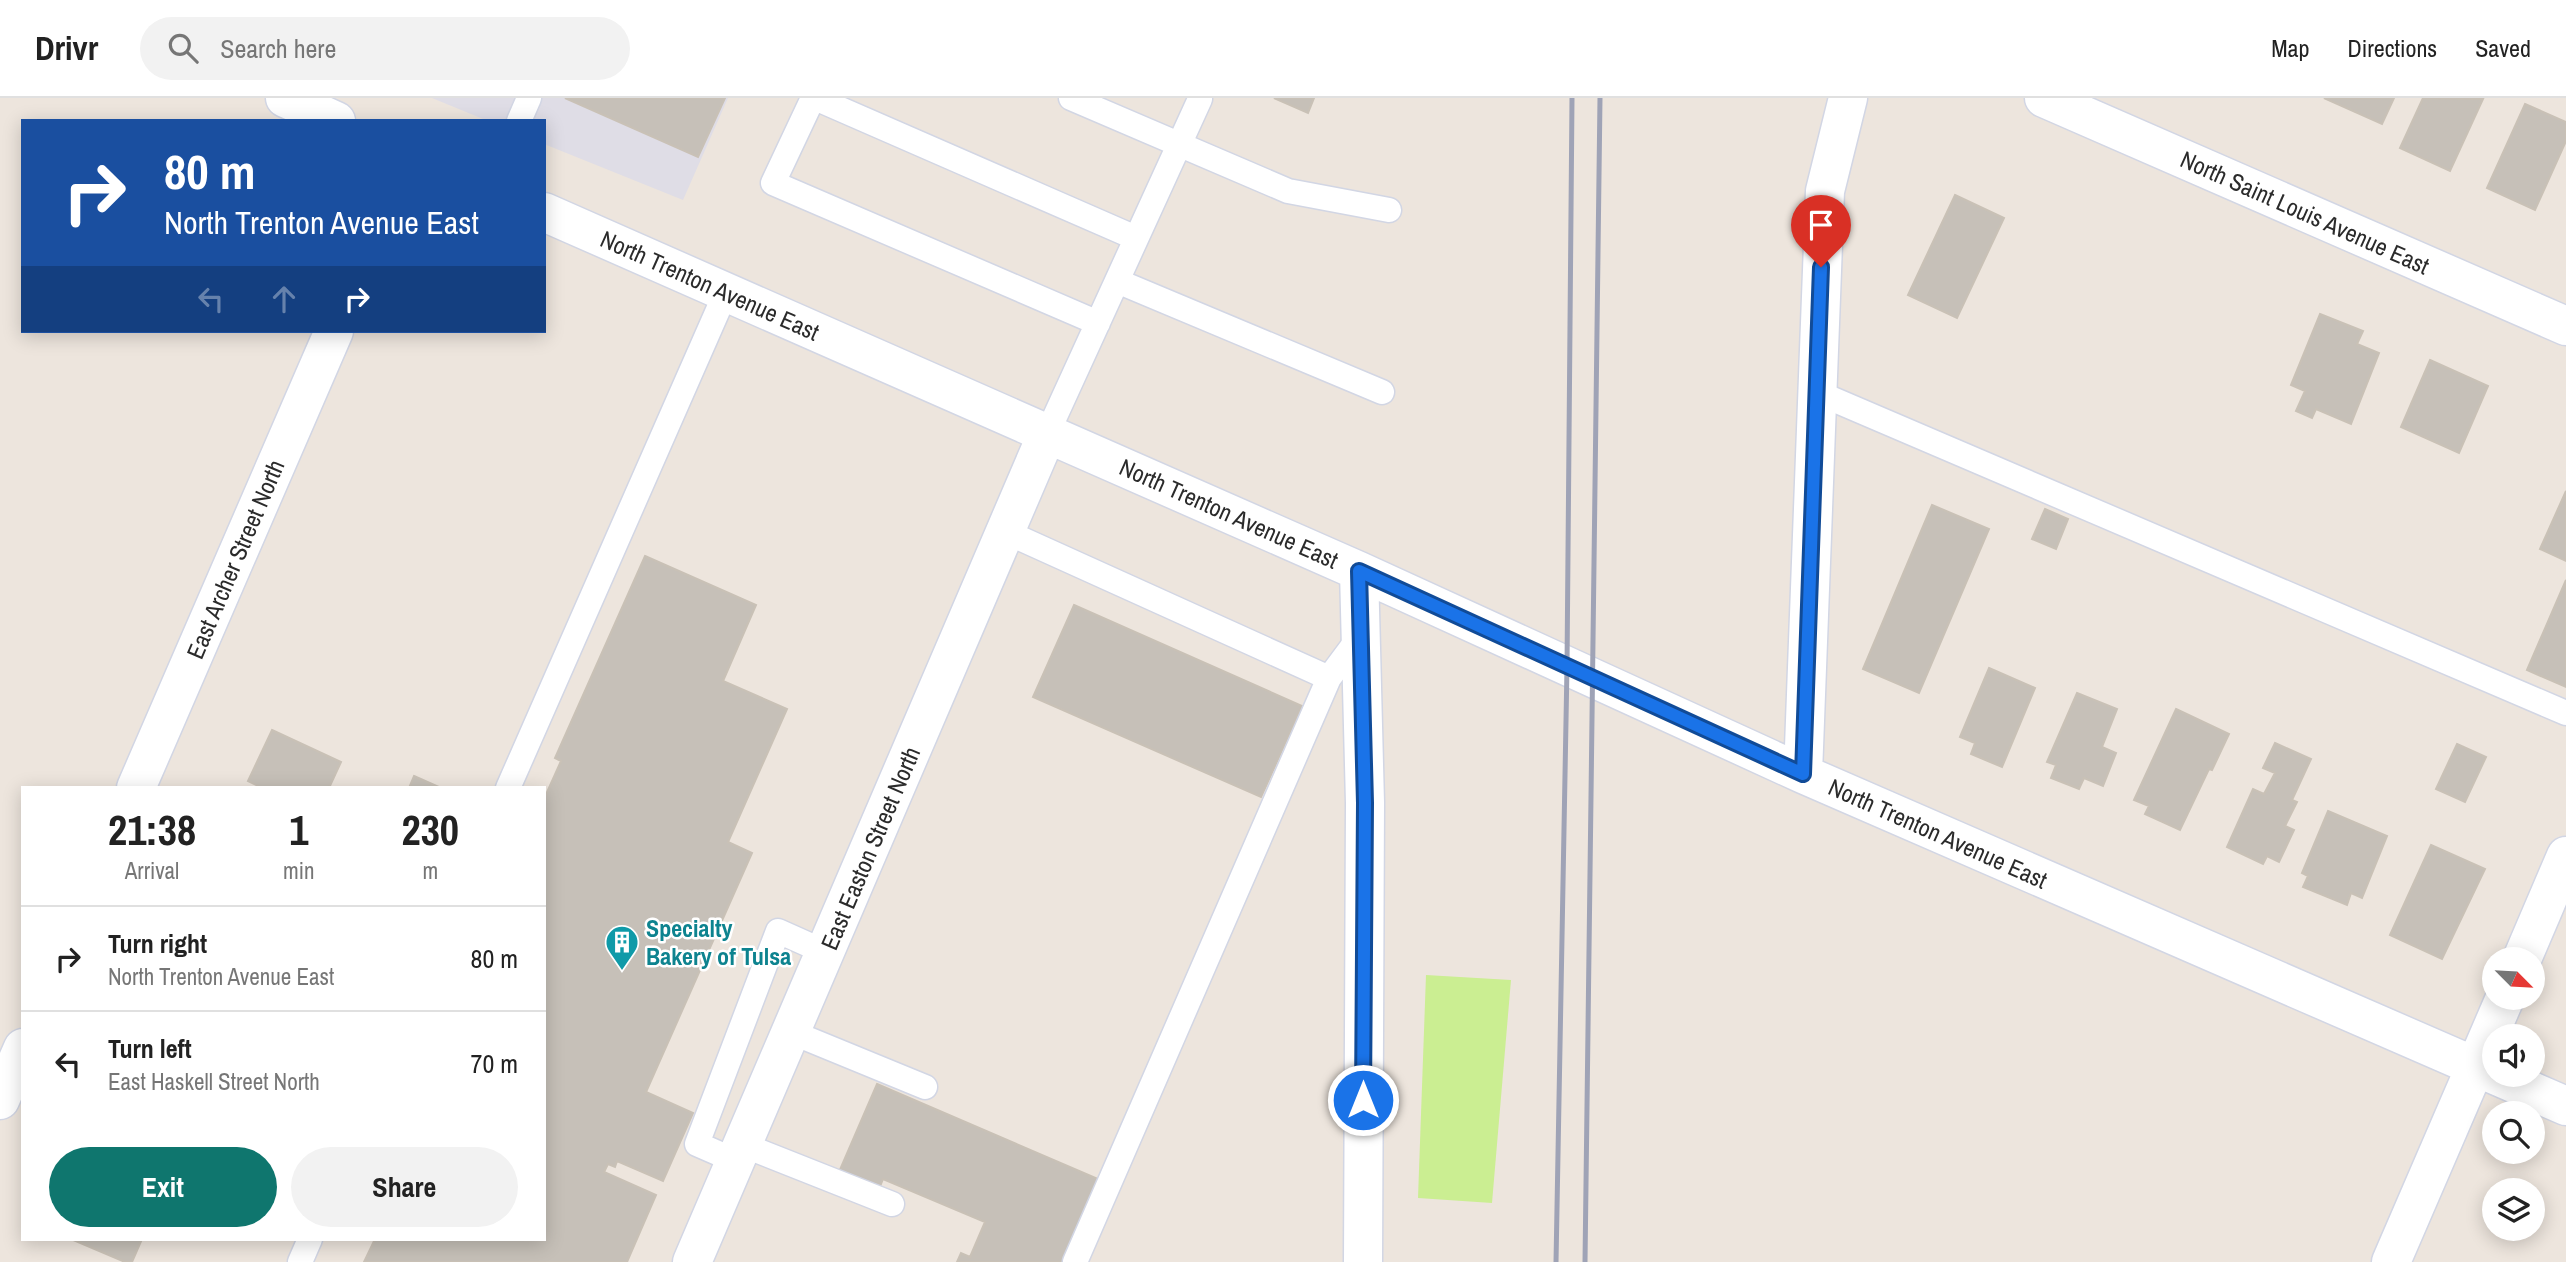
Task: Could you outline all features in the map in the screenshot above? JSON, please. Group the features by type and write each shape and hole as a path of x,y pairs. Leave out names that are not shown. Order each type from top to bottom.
{"street":[{"path":"285,98 332,119"},
{"path":"1803,774 1825,191 1848,98"},
{"name":"North Saint Louis Avenue East","path":"2045,98 2566,326"},
{"name":"North Trenton Avenue East","path":"546,213 1359,571 1803,774 2566,1106"},
{"name":"East Archer Street North","path":"137,786 333,333"},
{"name":"East Easton Street North","path":"692,1262 1048,434"},
{"path":"1359,571 1365,803 1363,1262"},
{"path":"2527,947 2566,856"},
{"path":"2391,1262 2500,1010"},
{"path":"0,1100 21,1053"}],"lane":[{"path":"520,119 529,98"},
{"path":"1098,323 773,183 814,98 1136,238"},
{"path":"1071,98 1288,191 1389,210"},
{"path":"1048,434 1200,99"},
{"path":"1117,281 1382,392"},
{"path":"509,786 726,292"},
{"path":"1816,392 2566,713"},
{"path":"1006,532 1329,678"},
{"path":"1075,1262 1329,678 1362,634"},
{"path":"825,952 778,931 697,1144 739,1153 892,1204"},
{"path":"791,1032 925,1087"},
{"path":"300,1262 309,1241"}],"shaded area":[{"path":"432,98 728,98 683,200 546,145 546,119 483,119"}],"green space":[{"path":"1426,975 1511,980 1492,1203 1418,1198"}],"building":[{"path":"565,98 725,98 698,157"},
{"path":"1274,98 1314,98 1308,113"},
{"path":"2324,98 2394,98 2382,124"},
{"path":"2423,98 2483,99 2450,171 2400,148"},
{"path":"2525,104 2566,122 2566,141 2535,210 2487,188"},
{"path":"1955,195 2004,218 1957,318 1908,295"},
{"path":"2320,314 2363,331 2357,344 2379,353 2351,424 2316,409 2312,418 2296,411 2305,391 2291,385"},
{"path":"2430,360 2488,386 2459,453 2401,427"},
{"path":"2566,491 2566,561 2540,549"},
{"path":"1932,505 1989,529 1919,693 1863,669"},
{"path":"2045,509 2068,519 2056,549 2032,539"},
{"name":"Specialty Bakery of Tulsa","path":"645,556 756,605 723,681 787,709 728,842 752,853 646,1092 693,1113 663,1181 617,1161 615,1167 608,1164 604,1172 656,1195 627,1262 364,1262 374,1241 546,1241 546,795 561,761 555,758"},
{"path":"2566,580 2566,687 2527,670"},
{"path":"1074,605 1302,706 1261,797 1033,697"},
{"path":"1989,668 2035,688 2002,767 1971,754 1975,743 1960,737"},
{"path":"2077,693 2117,709 2102,747 2116,753 2103,786 2084,778 2079,789 2051,778 2056,765 2047,762"},
{"path":"2176,709 2229,734 2180,830 2145,814 2149,806 2134,800"},
{"path":"272,730 341,762 330,786 258,786 248,781"},
{"path":"2275,743 2311,759 2292,800 2297,802 2285,826 2294,830 2279,862 2267,856 2263,864 2227,847 2253,789 2264,794 2275,773 2263,768"},
{"path":"2457,744 2486,757 2465,802 2436,789"},
{"path":"414,776 436,786 410,786"},
{"path":"2328,811 2387,836 2362,898 2351,893 2347,905 2303,887 2308,876 2302,873"},
{"path":"2431,845 2485,869 2442,959 2390,935"},
{"path":"877,1084 1098,1179 1062,1262 957,1262 961,1253 970,1257 985,1222 883,1179 879,1189 839,1172"},
{"path":"76,1241 141,1241 132,1262 125,1262"}],"railway":[{"path":"1556,1262 1567,667 1572,98"},
{"path":"1585,1262 1600,98"}],"place":[{"name":"Specialty Bakery of Tulsa","path":"622,972"}],"route":[{"path":"1363,1100 1365,803 1359,571 1803,774 1821,267"}]}
